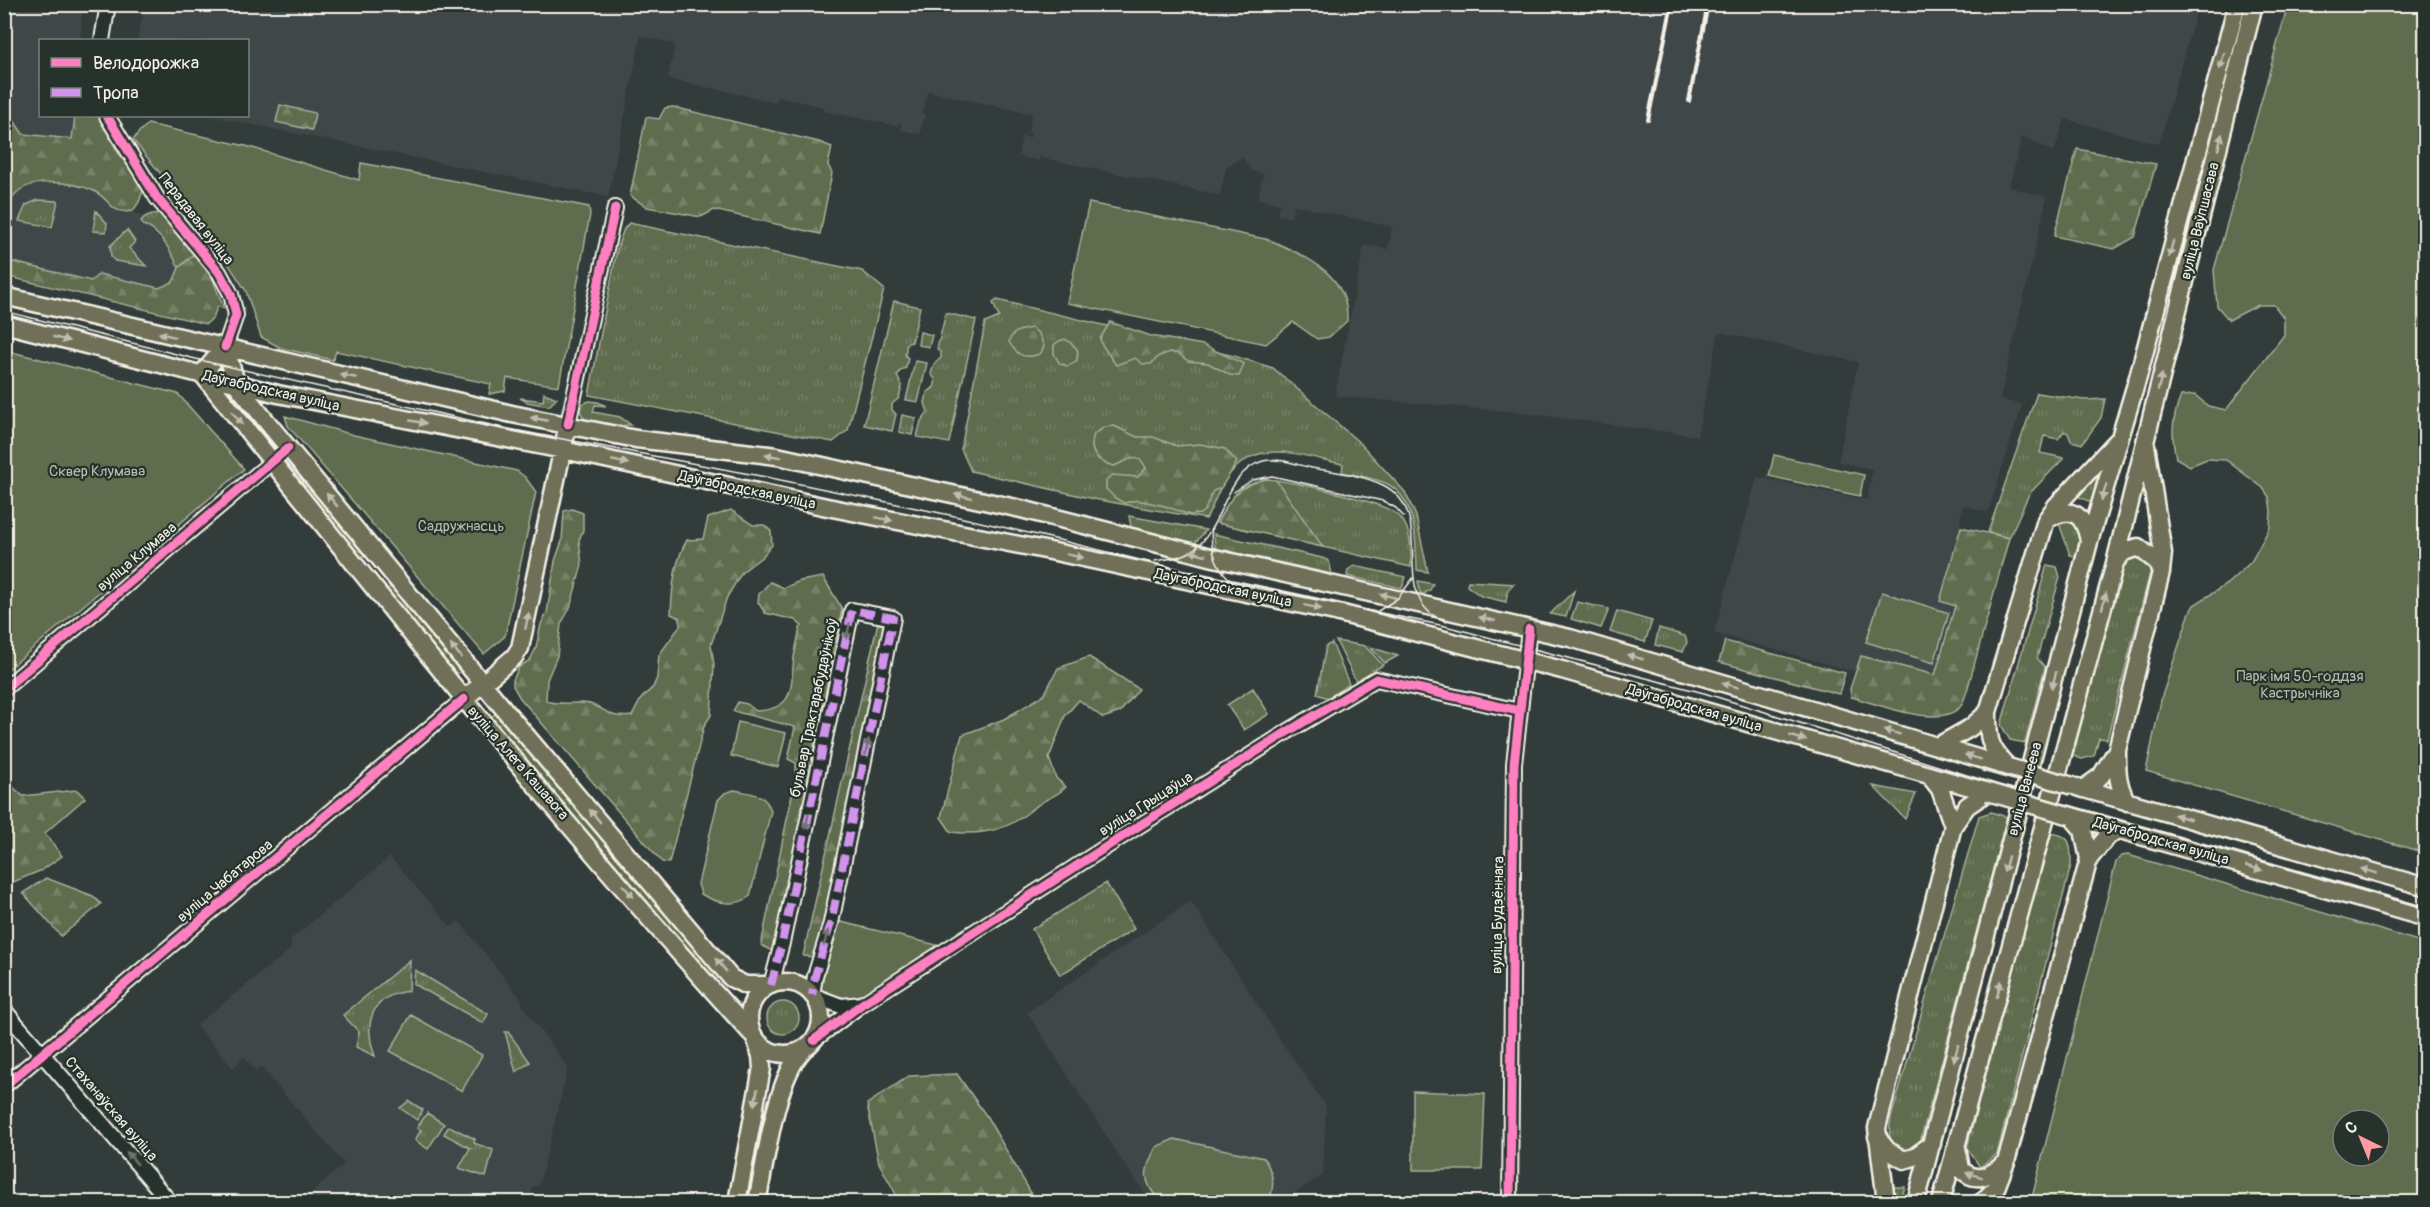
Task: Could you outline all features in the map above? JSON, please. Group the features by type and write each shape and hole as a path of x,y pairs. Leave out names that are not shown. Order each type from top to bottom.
{"main road":[{"name":"вуліца Ваўпшасава","path":"2138,377 2237,4"},
{"name":"вуліца Ваўпшасава","path":"2145,438 2254,4"},
{"name":"Даўгабродская вуліца","path":"8,297 513,414 636,439 777,456 1021,509 1214,558 1529,629 1692,673 2078,788 2426,887"},
{"name":"Даўгабродская вуліца","path":"4,324 278,394 562,450 1335,612 1527,662 2426,918"},
{"name":"Перадавая вуліца","path":"202,374 225,347"},
{"name":"вуліца Алега Кашавога","path":"225,347 237,384 288,448 731,978 755,986 771,985"},
{"name":"вуліца Алега Кашавога","path":"202,374 464,699 753,1037"},
{"name":"вуліца Ванеева","path":"1916,1203 2089,542 2138,377"},
{"name":"вуліца Чабатарова","path":"464,699 514,657 520,648 568,424"},
{"path":"2008,767 1994,752 1988,738 1988,712 2046,520 2056,506 2121,436"},
{"name":"вуліца Ванеева","path":"1941,1203 2115,563 2145,438"},
{"path":"2127,802 2120,791 2117,777 2117,750 2161,572 2163,553 2145,438"},
{"path":"2046,520 2057,514 2068,512 2075,514 2084,522 2089,542"},
{"path":"2115,563 2124,552 2138,547 2157,562 2161,572"},
{"path":"368,581 386,566"},
{"path":"1938,746 1970,728 1988,712"},
{"path":"2078,788 2101,776 2117,750"},
{"path":"1929,775 1940,789 1953,826"},
{"path":"1887,1203 1877,1128 1953,826 1967,806 1988,792"},
{"path":"2071,816 2083,830 2089,859"},
{"path":"1982,1203 1996,1188 2006,1162 2089,859 2117,829"},
{"path":"737,1203 762,1068 761,1056 748,1022 749,1010 760,992 771,985 780,982 795,983 812,994 819,1006 821,1017 819,1029 794,1060 782,1087 758,1203"},
{"path":"753,1037 763,1048 777,1054 785,1055 808,1045"},
{"path":"1877,1137 1887,1150 1904,1160 1914,1157 1932,1144"},
{"path":"1957,1147 1961,1169 1973,1177 1990,1176 2006,1162"}],"street":[{"path":"102,39 108,4"},
{"name":"Перадавая вуліца","path":"108,117 157,198 219,272 231,294 236,315 225,347"},
{"path":"568,424 615,208"},
{"name":"вуліца Клумава","path":"4,689 288,448"},
{"name":"бульвар Трактарабудаўнікоў","path":"771,985 782,943 852,610 893,618 831,923 812,994"},
{"name":"вуліца Будзённага","path":"1510,1203 1514,764 1529,629"},
{"name":"вуліца Грыцаўца","path":"808,1045 862,1004 1287,732 1376,679 1519,711"},
{"name":"вуліца Чабатарова","path":"4,1086 464,699"},
{"path":"812,994 841,1006 862,1004"},
{"name":"Стаханаўская вуліца","path":"4,1010 170,1203"}],"shaded area":[{"path":"145,4 2198,5 2159,144 2065,119 2054,152 2022,136 2009,187 2047,197 2000,399 2022,405 1988,513 1963,505 1961,527 1940,601 1955,605 1935,676 1861,656 1856,672 1714,633 1757,477 1867,500 1873,469 1838,462 1858,362 1719,332 1697,436 1517,412 1335,396 1364,245 1388,249 1392,227 1294,205 1291,218 1277,215 1280,204 1258,199 1263,174 1252,171 1242,157 1226,168 1220,195 1042,158 1041,153 1039,161 1018,156 1022,136 1030,138 1031,133 1028,132 1032,114 928,91 923,111 920,113 925,114 920,134 901,130 902,124 898,123 898,126 824,111 824,107 778,97 776,102 668,79 675,44 641,36 608,197 215,117 249,117 249,39 137,39"},
{"path":"5,5 83,5 80,39 39,39 39,117 74,117 72,140 23,134 5,106"},
{"path":"52,182 92,190 116,211 122,213 133,211 143,217 141,221 151,229 174,257 179,268 173,282 159,288 99,274 92,281 5,260 5,236 12,199 28,185"},
{"path":"390,857 451,927 459,921 522,1000 522,1005 568,1068 539,1186 533,1186 529,1202 300,1202 344,1164 261,1067 256,1071 244,1057 233,1068 196,1025 291,949 291,939"},
{"path":"1191,901 1279,1038 1326,1106 1323,1175 1280,1202 1151,1202 1027,1012"}],"green space":[{"name":"Парк імя 50-годдзя Кастрычніка","path":"2288,5 2425,5 2425,853 2146,771 2162,696 2190,612 2194,605 2227,584 2251,562 2270,527 2269,497 2263,488 2226,460 2207,459 2190,466 2176,458 2173,427 2181,396 2195,395 2208,406 2226,410 2284,335 2284,318 2274,305 2258,305 2229,320 2217,306 2214,270"},
{"path":"280,105 315,113 312,130 276,122"},
{"path":"4,106 23,134 72,139 75,117 99,117 120,156 141,182 143,191 133,211 119,211 94,191 75,185 50,183 27,186 18,191 12,199 5,236"},
{"path":"673,107 832,147 828,165 832,173 820,234 714,210 701,217 647,207 630,196 646,117 659,119 665,108"},
{"path":"148,124 246,146 359,180 361,163 589,207 590,214 559,386 507,378 505,391 489,394 491,384 336,351 333,360 281,348 261,337 246,291 205,228 133,140"},
{"path":"2077,149 2156,164 2135,237 2114,249 2054,236"},
{"path":"38,200 58,201 52,227 19,221 26,205"},
{"path":"1089,203 1270,240 1311,261 1333,279 1346,305 1347,321 1329,337 1317,339 1293,322 1266,344 1067,303"},
{"path":"96,211 107,223 106,232 93,231"},
{"path":"162,213 195,253 179,268 164,243 141,221 147,216"},
{"path":"629,223 862,271 884,289 848,430 833,442 589,395 618,245"},
{"path":"127,230 135,242 129,248 146,266 115,261 111,257 110,246"},
{"path":"195,253 213,280 224,308 217,307 213,318 206,324 5,276 5,260 91,281 99,274 159,288 173,282 179,268"},
{"path":"997,300 1234,356 1273,368 1361,444 1405,492 1416,516 1428,572 1417,570 1412,520 1403,497 1394,488 1378,480 1342,472 1343,464 1309,456 1277,452 1247,459 1234,469 1222,485 1206,519 1099,500 971,471 961,449 985,323 999,317 993,303"},
{"path":"894,301 920,307 912,342 907,343 906,368 901,370 897,376 902,386 899,398 892,404 892,410 896,414 892,431 864,425"},
{"path":"946,313 976,320 949,443 917,437 921,421 928,412 925,403 927,392 935,385 935,379 931,374 934,364 941,358 941,353 937,349"},
{"path":"1110,322 1151,336 1203,345 1244,364 1239,376 1230,375 1208,363 1188,361 1179,354 1170,352 1159,356 1151,364 1143,364 1135,358 1116,365 1100,339"},
{"path":"1032,328 1039,334 1044,346 1041,353 1031,356 1022,355 1015,351 1009,342 1010,338 1021,330"},
{"path":"920,332 932,335 929,347 918,345"},
{"path":"1065,339 1078,351 1076,362 1068,366 1060,364 1054,354 1054,345"},
{"name":"Сквер Клумава","path":"4,350 178,394 244,469 5,672"},
{"path":"915,361 927,363 918,402 906,400"},
{"path":"544,393 557,398 549,406 527,402 520,398 543,401"},
{"path":"2037,393 2084,400 2105,399 2101,418 2082,444 2071,441 2068,433 2064,431 2058,439 2044,436 2040,453 2064,458 2029,494 2009,538 1988,532"},
{"path":"589,401 606,406 595,405 593,412 620,417 631,425 598,427 586,423 580,411 582,404"},
{"path":"902,415 916,418 912,435 899,432"},
{"name":"Садружнасць","path":"285,416 354,435 517,471 525,477 536,492 505,636 484,654 288,426"},
{"path":"1114,426 1137,437 1153,437 1177,446 1200,444 1225,449 1237,462 1221,488 1213,491 1205,510 1200,514 1190,515 1165,506 1137,500 1124,503 1106,489 1106,481 1112,475 1138,477 1146,468 1140,460 1136,459 1114,466 1098,459 1092,446 1094,434 1105,427"},
{"path":"1774,455 1864,475 1860,496 1769,476"},
{"path":"296,468 366,554 361,558 291,472"},
{"path":"2097,474 2093,503 2075,495"},
{"path":"1266,479 1358,498 1391,511 1400,517 1407,528 1411,567 1217,523 1226,507 1241,489"},
{"path":"1266,479 1276,480 1323,547 1217,523 1226,507 1241,489"},
{"path":"572,509 583,513 583,530 579,540 582,565 570,608 561,624 557,656 547,680 546,701 590,704 612,715 624,717 632,716 641,699 653,687 657,678 659,655 680,626 680,618 671,614 672,595 676,567 687,540 703,539 708,518 731,510 753,525 764,525 771,531 772,545 763,556 742,572 727,597 711,645 714,665 711,715 704,726 669,863 662,862 520,698 513,686 513,680 519,667 530,660 536,648 541,624 547,613 555,561 562,541 564,511"},
{"path":"1129,516 1206,530 1195,543 1131,527"},
{"path":"2070,520 2080,525 2082,536 2077,557 2070,555 2059,523"},
{"path":"1961,527 2009,538 1962,705 1949,714 1922,715 1906,713 1851,697 1850,689 1861,656 1935,675 1955,606 1940,601"},
{"path":"1214,534 1322,558 1329,561 1332,574 1215,548"},
{"path":"2133,555 2145,558 2151,569 2107,739 2099,738 2094,756 2082,759 2070,755 2122,562"},
{"path":"2047,565 2057,567 2060,577 2037,658 2045,667 2025,743 2010,740 2001,725"},
{"path":"1354,566 1406,577 1402,588 1347,576 1348,570"},
{"path":"823,577 842,609 774,952 761,945 796,776 796,763 788,759 795,727 733,711 738,702 747,704 756,711 779,706 785,701 791,686 794,657 802,626 795,620 765,613 758,602 759,594 770,582 784,588 800,581"},
{"path":"1418,581 1433,584 1424,594 1420,593"},
{"path":"1468,581 1514,584 1508,590 1506,602 1481,596 1467,586"},
{"path":"392,585 461,671 455,676 386,590"},
{"path":"1574,591 1566,617 1550,614"},
{"path":"1882,592 1949,613 1934,663 1866,642"},
{"path":"1577,602 1609,609 1601,628 1571,619"},
{"path":"1617,611 1652,621 1645,642 1610,632"},
{"path":"878,622 887,625 816,957 803,956"},
{"path":"1659,628 1685,636 1687,642 1683,652 1655,645"},
{"path":"1336,641 1365,646 1383,665 1356,681"},
{"path":"1725,641 1845,673 1839,694 1719,662"},
{"path":"1332,643 1349,684 1328,698 1317,694 1326,646"},
{"path":"1370,647 1398,656 1385,663"},
{"path":"1089,657 1139,689 1120,712 1103,718 1079,700 1065,716 1049,758 1056,778 1066,787 1003,827 977,833 951,832 941,817 962,735 1004,719 1044,695 1058,668"},
{"path":"1253,688 1269,714 1244,730 1227,705"},
{"path":"497,712 720,976 714,981 490,718"},
{"path":"738,722 786,733 778,767 731,756"},
{"path":"5,780 23,796 77,790 85,798 45,833 62,856 42,870 6,885"},
{"path":"1873,786 1916,794 1905,819"},
{"path":"734,790 761,797 771,811 750,896 739,902 726,903 701,894 698,884 718,800 725,793"},
{"path":"1991,812 2007,817 1921,1139 1915,1148 1905,1152 1895,1146 1890,1139 1891,1118 1979,816"},
{"path":"2048,833 2062,835 2066,838 2071,851 2071,865 1997,1154 1980,1167 1967,1148"},
{"path":"2128,855 2425,943 2425,1202 2031,1202 2116,862 2121,856"},
{"path":"46,878 93,896 101,904 61,936 23,893"},
{"path":"1106,883 1134,929 1060,975 1032,929"},
{"path":"837,921 941,946 866,993 848,999 819,990"},
{"path":"410,960 409,991 386,998 373,1013 370,1032 375,1056 356,1047 359,1032 343,1015"},
{"path":"415,970 488,1014 483,1023 414,984"},
{"path":"783,1002 794,1007 799,1018 794,1029 783,1034 772,1029 767,1018 772,1007"},
{"path":"411,1015 482,1055 462,1091 390,1051"},
{"path":"505,1032 508,1032 530,1062 516,1072"},
{"path":"957,1074 987,1117 1031,1193 1017,1202 929,1202 898,1198 879,1163 867,1104 909,1076"},
{"path":"1413,1091 1485,1094 1482,1170 1413,1170"},
{"path":"409,1101 423,1110 417,1120 400,1108"},
{"path":"427,1113 444,1124 428,1149 415,1140 421,1130 417,1128"},
{"path":"449,1126 475,1139 474,1143 493,1150 486,1177 459,1168 470,1148 444,1134"},
{"path":"1174,1139 1264,1158 1272,1179 1272,1190 1268,1202 1160,1201 1147,1181 1147,1169 1156,1147"},
{"path":"1890,1187 1905,1187 1900,1202 1893,1202"}],"tram line":[{"path":"4,311 212,363 509,429 766,477 950,515 1233,583 1445,626 1704,693 1999,785 2426,907"},
{"path":"1155,561 1182,556 1201,543 1210,531 1239,477 1249,468 1263,461 1281,461 1349,474 1383,485 1398,497 1407,512 1411,529 1415,584 1420,600 1430,613 1446,622"},
{"path":"1234,492 1252,480 1272,476 1383,501 1396,508 1404,517"},
{"path":"1212,527 1215,558 1233,583"},
{"path":"1375,613 1398,598 1414,577"},
{"path":"1982,771 2028,784"}],"railway":[{"path":"1648,120 1672,4"},
{"path":"1689,101 1708,4"}],"marked path":[{"path":"771,985 782,943 852,610 893,618 831,923 815,976 812,995"}],"cycle path":[{"path":"108,117 157,198 219,272 231,294 236,315 225,347"},
{"path":"568,424 615,208"},
{"path":"4,689 288,448"},
{"path":"1510,1202 1514,764 1529,629"},
{"path":"814,1040 862,1004 1134,829 1287,732 1376,679 1519,711"},
{"path":"4,1086 464,699"}]}
